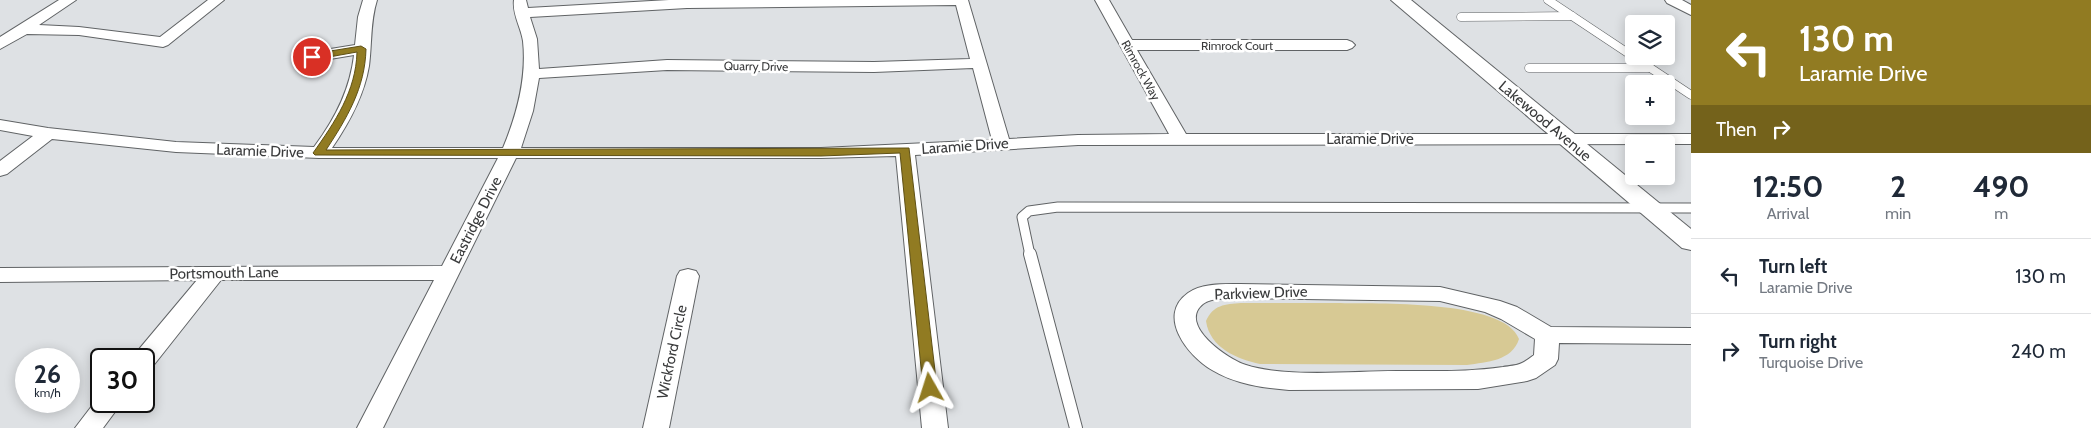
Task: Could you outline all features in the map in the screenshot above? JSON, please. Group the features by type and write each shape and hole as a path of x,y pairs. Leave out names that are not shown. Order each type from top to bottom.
{"street":[{"path":"0,44 69,0"},
{"path":"23,29 80,31 163,42 217,0"},
{"path":"319,153 337,127 356,89 361,64 362,33 370,0"},
{"name":"Rimrock Way","path":"1102,0 1180,140"},
{"name":"Lakewood Avenue","path":"1400,0 1691,242"},
{"path":"1672,0 1691,11"},
{"path":"521,6 683,1 962,1 1002,144"},
{"name":"Eastridge Drive","path":"370,428 510,153 520,128 529,98 532,74 529,36 521,6"},
{"name":"Rimrock Court","path":"1127,45 1347,45"},
{"path":"312,57 361,49"},
{"name":"Quarry Drive","path":"532,74 667,65 856,67 979,63"},
{"name":"Laramie Drive","path":"0,126 176,147 319,153 821,153 1078,140 1691,139"},
{"path":"0,170 48,133"},
{"path":"905,150 934,428"},
{"path":"154,348 215,273"},
{"name":"Portsmouth Lane","path":"0,275 449,273"},
{"name":"Wickford Circle","path":"656,428 688,276"},
{"name":"Parkview Drive","path":"1547,335 1546,359 1527,372 1513,376 1478,380 1289,381 1258,378 1234,371 1218,363 1194,340 1187,325 1186,315 1188,307 1195,299 1221,292 1420,293 1460,298 1492,306 1509,313 1547,335 1691,336"},
{"path":"88,428 100,413"}],"lane":[{"path":"1548,0 1691,95"},
{"path":"1461,18 1573,16"},
{"path":"1529,68 1650,68"},
{"path":"1076,428 1022,224 1022,217 1028,211 1058,208 1691,208"}],"shaded area":[{"path":"1241,303 1379,303 1436,306 1465,310 1490,317 1509,326 1519,339 1516,346 1505,356 1467,365 1260,364 1242,359 1226,351 1213,338 1206,321 1212,312 1220,306"}],"route":[{"path":"312,57 361,49 361,64 356,89 333,134 319,153 821,153 905,150 930,388"}]}
